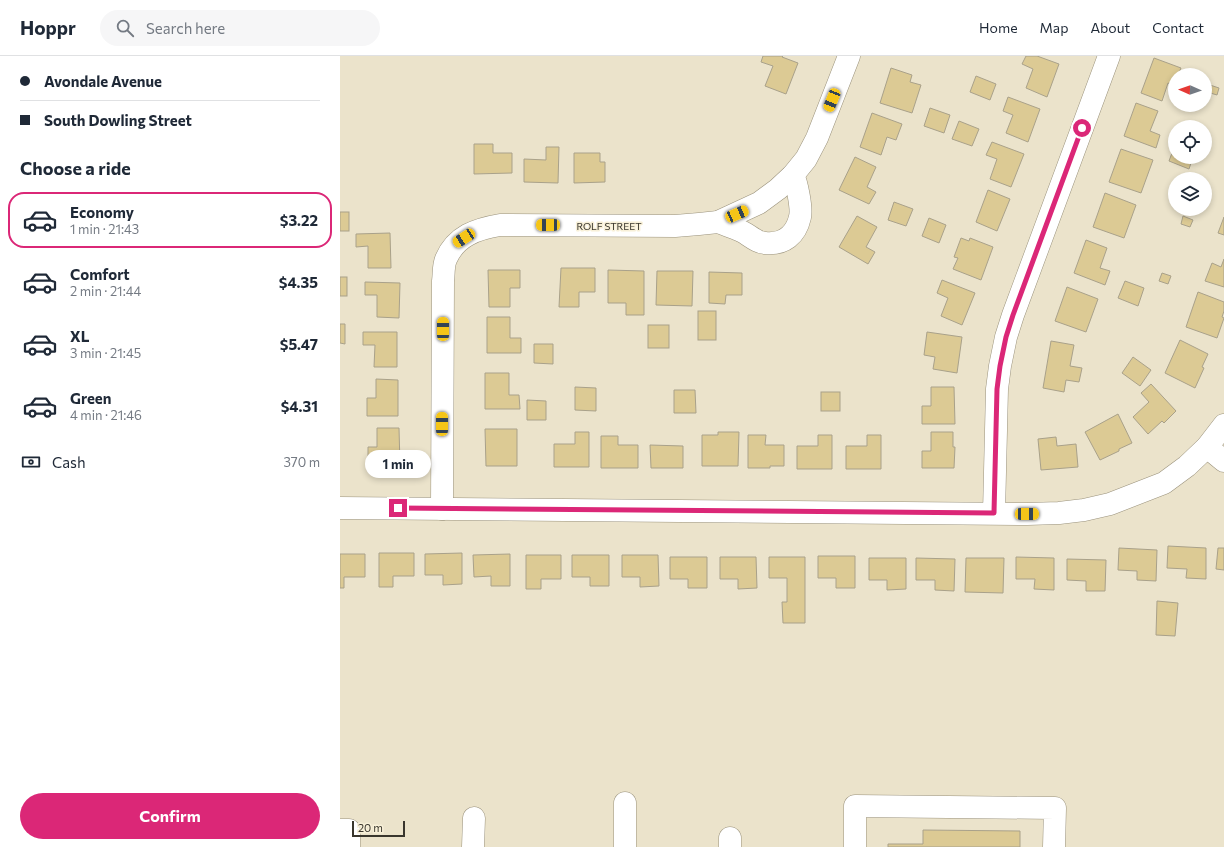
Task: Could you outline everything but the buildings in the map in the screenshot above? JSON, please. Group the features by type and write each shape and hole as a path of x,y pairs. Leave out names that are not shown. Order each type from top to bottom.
{"street":[{"name":"ROLF STREET","path":"442,509 443,282 445,261 455,244 472,232 483,228 500,225 675,226 718,222 759,203 778,189 793,175 806,158 817,138 849,56"},
{"path":"994,513 997,389 1006,337 1109,56"},
{"path":"718,222 740,230 764,244 786,240 794,233 800,216 796,181 793,175"},
{"path":"340,508 1060,513 1084,510 1110,504 1164,483 1187,466 1207,447 1224,425"},
{"path":"1207,447 1224,461"},
{"path":"625,803 625,847"},
{"path":"855,847 855,806 1054,808 1054,847"},
{"path":"473,847 474,818"},
{"path":"340,830 349,830 349,847"}],"route":[{"path":"398,508 994,513 997,389 1006,337 1082,128"}]}
